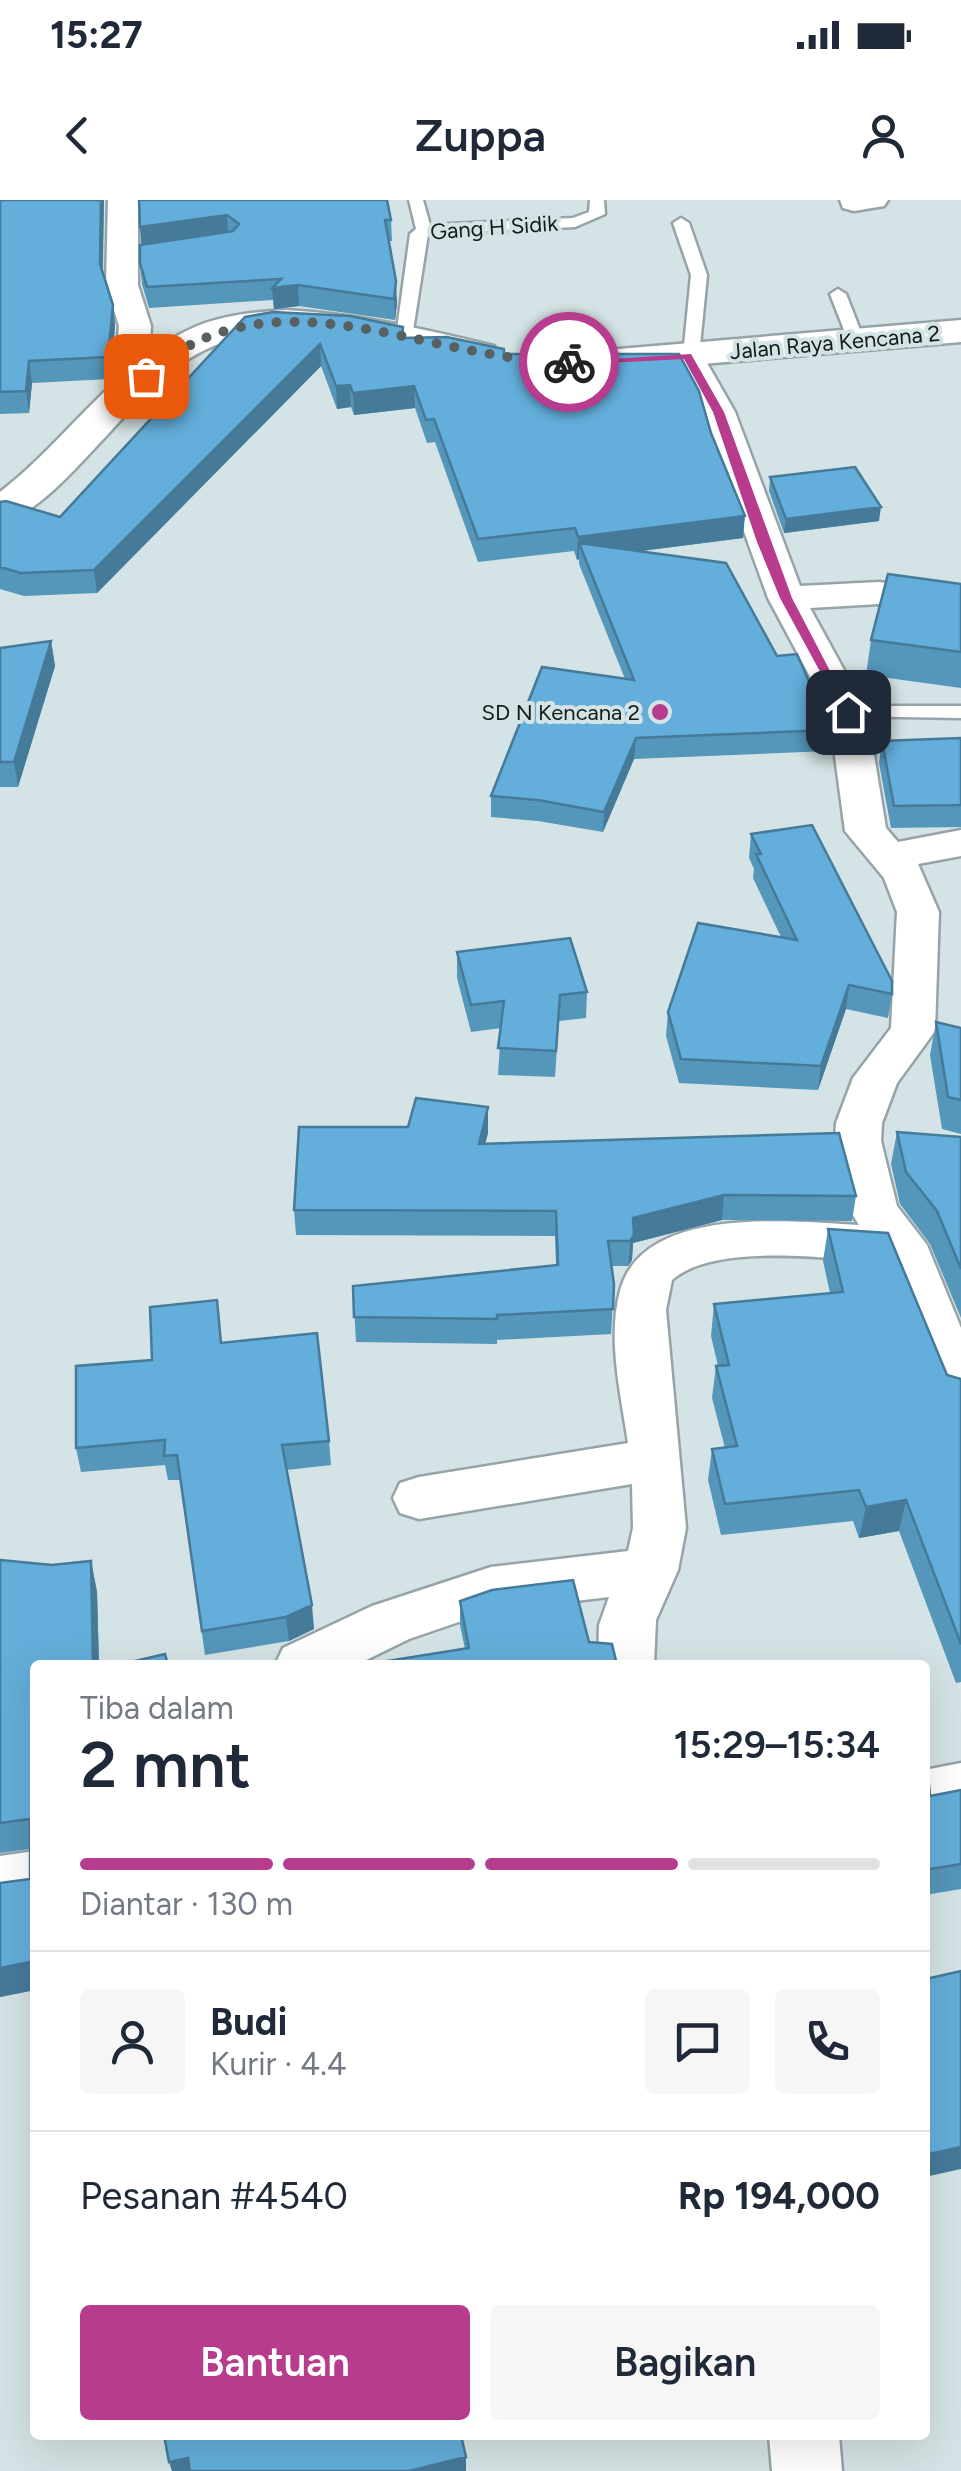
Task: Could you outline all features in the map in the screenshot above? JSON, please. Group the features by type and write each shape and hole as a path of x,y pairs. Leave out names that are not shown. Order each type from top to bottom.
{"street":[{"path":"122,200 131,258 122,285 135,326 130,391"},
{"path":"0,511 49,472 130,391 194,340 239,326 301,321 374,328 521,360"},
{"name":"Jalan Raya Kencana 2","path":"582,362 689,356 961,330"},
{"path":"689,356 718,412 762,542 786,598 848,712 866,832 908,883 918,912 914,1031 876,1078 860,1123 858,1141 862,1169 876,1212 903,1245 961,1391"},
{"path":"786,598 866,592 961,605"},
{"path":"888,857 961,843"},
{"path":"914,1031 961,1042"},
{"path":"858,1141 910,1146"},
{"path":"626,1660 628,1621 660,1538 641,1313 657,1266 681,1252 715,1242 903,1245"},
{"path":"419,1498 656,1459"},
{"path":"313,1660 392,1622 490,1589 650,1570"},
{"path":"930,1794 961,1788"},
{"path":"0,1883 30,1879"},
{"path":"804,2440 807,2471"}],"lane":[{"path":"416,200 424,230"},
{"name":"Gang H Sidik","path":"404,336 418,234 424,230 575,222 597,214 597,200"},
{"path":"681,223 699,275 689,356"},
{"path":"838,294 856,340"},
{"path":"848,712 961,712"}],"building":[{"path":"0,200 101,200 100,264 113,305 108,357 29,361 26,391 0,392"},
{"path":"139,200 387,200 391,220 385,220 396,281 394,299 298,285 272,288 281,279 147,287 140,245 233,231 239,224 227,215 140,227"},
{"path":"273,312 350,316 403,327 402,338 447,337 504,349 504,354 679,354 699,391 711,433 745,516 578,537 575,528 478,539 434,419 426,420 414,386 353,393 350,385 336,386 320,344 94,570 21,573 0,567 0,502 60,517 245,317"},
{"path":"855,467 881,507 786,519 770,477"},
{"path":"579,543 726,563 777,656 797,654 830,730 636,738 604,812 491,796 542,667 634,680"},
{"path":"888,574 961,584 961,652 871,640"},
{"path":"51,641 14,762 0,762 0,648"},
{"path":"961,738 961,805 894,806 882,741"},
{"path":"812,825 892,981 892,994 849,985 821,1066 681,1059 668,1012 698,923 797,940 756,854 761,854 751,834"},
{"path":"570,938 587,992 560,995 556,1051 498,1048 504,1001 471,1005 457,952"},
{"path":"936,1022 961,1028 961,1100 948,1097"},
{"path":"416,1098 488,1107 479,1144 839,1133 856,1196 724,1195 633,1218 634,1235 630,1241 608,1241 613,1309 497,1315 497,1319 354,1317 353,1286 558,1265 556,1211 294,1210 299,1127 408,1127"},
{"path":"897,1132 961,1137 961,1269 937,1211 906,1172"},
{"path":"828,1229 888,1233 947,1375 961,1379 961,1644 906,1500 866,1507 859,1490 725,1504 712,1449 737,1446 716,1366 729,1365 714,1304 843,1292"},
{"path":"217,1300 221,1343 317,1333 329,1441 282,1445 312,1605 286,1617 202,1631 177,1455 164,1456 165,1440 76,1448 76,1366 152,1360 150,1307"},
{"path":"0,1560 52,1565 91,1561 93,1660 30,1660 30,1819 0,1823"},
{"path":"573,1580 589,1642 612,1644 616,1660 394,1660 469,1648 460,1601 492,1590"},
{"path":"165,1654 167,1660 139,1660"},
{"path":"961,1790 961,1864 930,1869 930,1796"},
{"path":"30,1879 30,1962 0,1968 0,1883"},
{"path":"961,1971 961,2147 930,2154 930,1978"},
{"path":"165,2440 462,2440 466,2457 409,2471 190,2471 188,2458 169,2462"}],"way so far":[{"path":"146,376 176,351 215,332 301,321 374,328 480,354 569,362"}],"place":[{"name":"SD N Kencana 2","path":"660,712"}],"route":[{"path":"569,362 687,356 718,412 762,542 786,598 848,712"}]}
